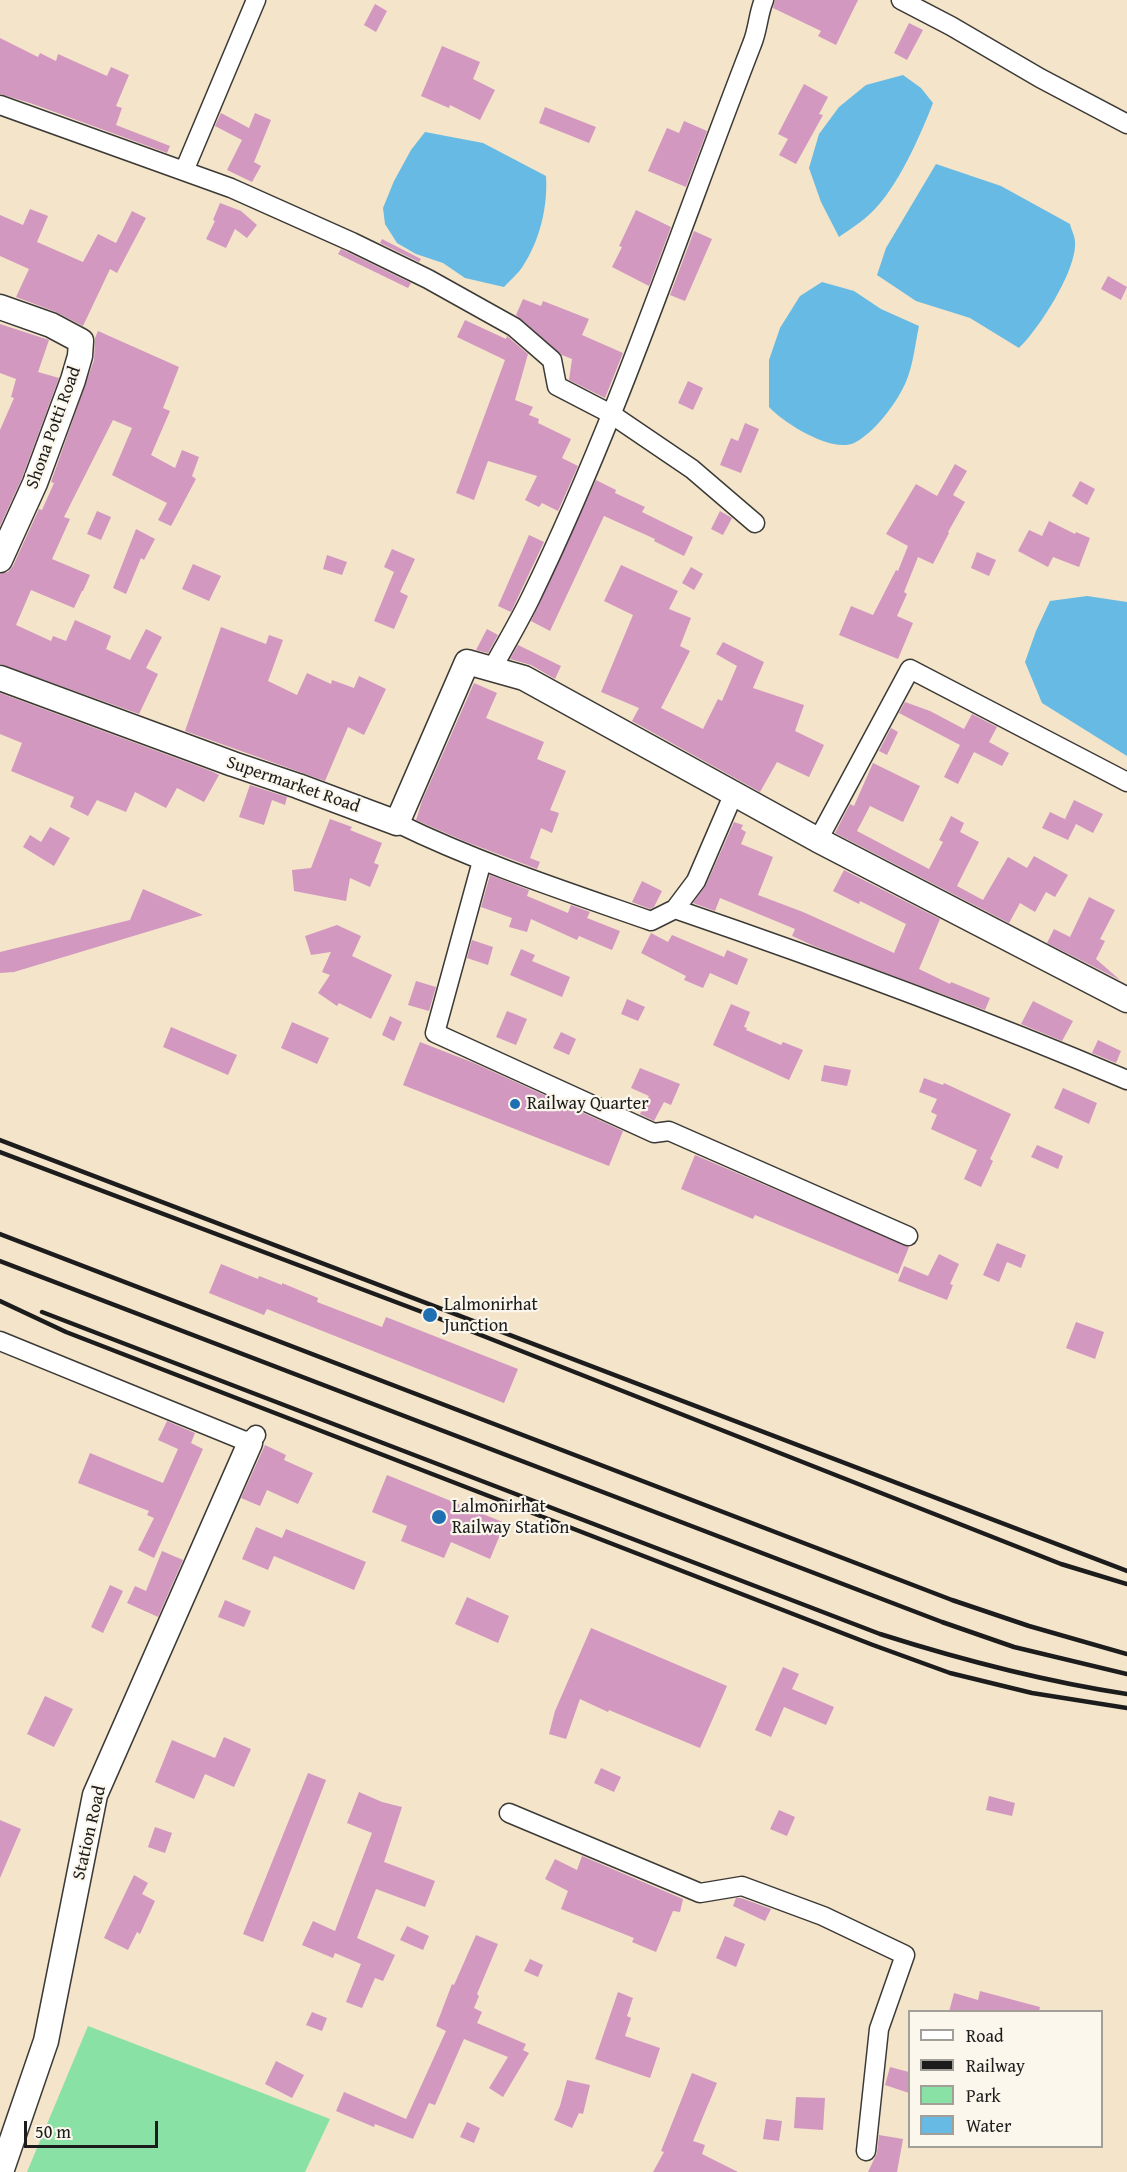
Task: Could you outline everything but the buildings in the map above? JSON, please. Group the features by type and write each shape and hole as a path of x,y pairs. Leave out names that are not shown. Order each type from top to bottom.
{"main road":[{"name":"Shona Potti Road","path":"0,308 51,325 81,341 80,356 73,380 47,451 0,560"},
{"path":"397,823 467,662 524,678 818,840 1127,1000"},
{"name":"Supermarket Road","path":"0,678 397,823"},
{"name":"Station Road","path":"1,2172 46,2041 95,1795 253,1439"}],"street":[{"path":"184,171 256,0"},
{"path":"492,669 530,599 570,514 611,414 718,129 754,40 764,0"},
{"path":"907,1 1040,78 1127,124"},
{"path":"0,105 231,188 428,279 514,327 552,360 556,386 611,414 692,469 755,523"},
{"path":"818,840 910,669 1127,782"},
{"path":"397,823 482,861 651,921 675,909 696,881 734,793"},
{"path":"482,861 435,1033 654,1133 669,1131 908,1236"},
{"path":"675,909 792,948 1127,1080"},
{"name":"Station Road","path":"0,1341 253,1439"},
{"path":"509,1813 700,1893 742,1886 823,1916 905,1955 879,2029 866,2151"}],"green space":[{"path":"88,2026 330,2119 305,2172 27,2172"}],"water":[{"path":"903,75 921,88 933,103 915,145 891,189 868,216 839,237 821,202 809,168 819,134 839,107 866,85"},
{"path":"425,132 483,143 546,176 544,211 534,245 521,269 504,287 465,278 443,263 416,254 397,243 385,224 383,208 394,181 411,150"},
{"path":"936,164 1001,186 1070,224 1075,242 1070,268 1046,313 1019,348 970,318 916,301 877,275 886,248"},
{"path":"822,282 854,291 881,309 919,326 910,370 896,400 869,432 854,443 844,445 833,444 808,435 785,421 769,407 769,360 780,328 800,296"},
{"path":"1087,596 1127,602 1127,756 1042,703 1025,662 1050,601"}],"railway":[{"path":"0,1140 1127,1571"},
{"path":"0,1152 430,1315 1061,1564 1127,1584"},
{"path":"0,1234 952,1600 1029,1626 1127,1654"},
{"path":"0,1261 942,1622 1014,1647 1127,1674"},
{"path":"0,1301 66,1332 950,1673 1032,1693 1127,1708"},
{"path":"42,1312 880,1634 1002,1669 1127,1694"}],"place":[{"name":"Railway Quarter","path":"515,1104"},
{"name":"Lalmonirhat Junction","path":"430,1315"},
{"name":"Lalmonirhat Railway Station","path":"439,1517"}]}
